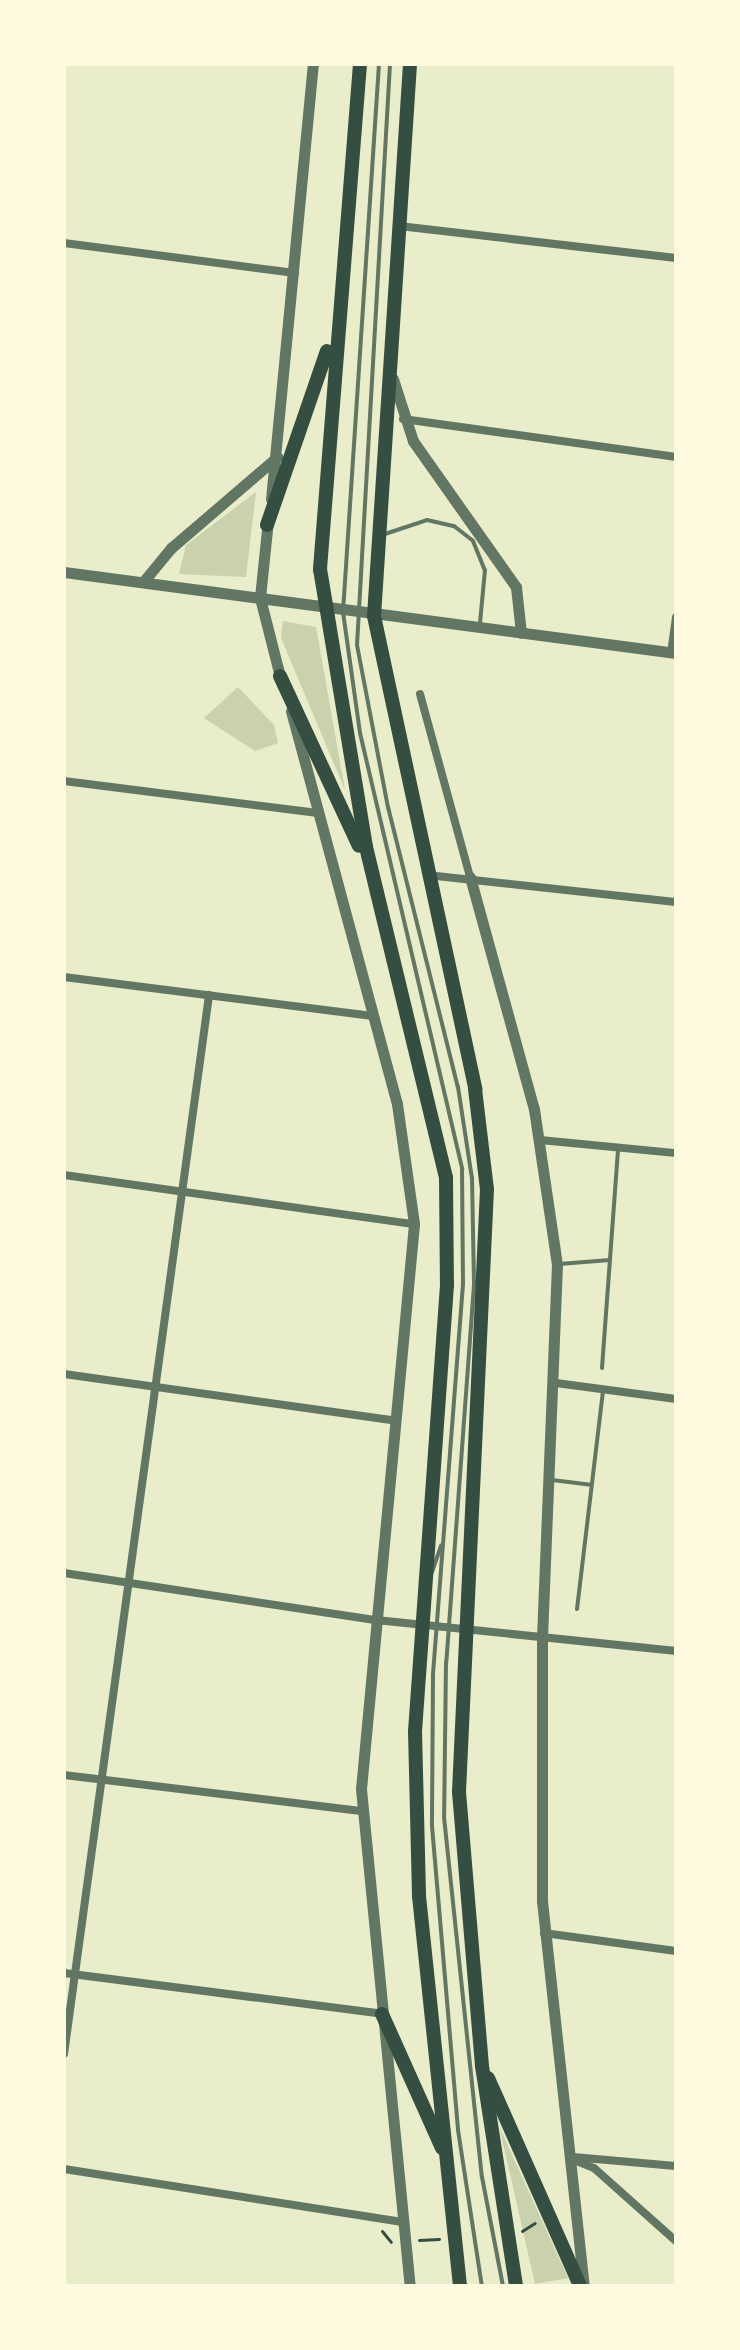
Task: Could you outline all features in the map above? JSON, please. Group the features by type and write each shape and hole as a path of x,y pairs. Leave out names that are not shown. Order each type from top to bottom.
{"highway":[{"path":"360,64 336,311 322,608 375,890 446,1177 447,1285 424,1598 429,1624 419,1896 460,2286"},
{"path":"410,64 374,549 374,616 426,875 475,1089 487,1189 459,1792 482,2066 516,2286"},
{"path":"267,525 336,311"},
{"path":"280,676 375,890"},
{"path":"382,2014 448,2164"},
{"path":"482,2066 582,2286"}],"street":[{"path":"313,64 277,457 260,598 403,1132 414,1224 393,1420 361,1811 410,2286"},
{"path":"399,226 676,258"},
{"path":"64,243 295,273"},
{"path":"389,357 402,419 516,587 521,633"},
{"path":"402,419 676,457"},
{"path":"143,582 171,548 277,457"},
{"path":"64,572 356,614 674,653 676,617"},
{"path":"420,694 540,1140 557,1264 556,1383 542,1637 544,1933 582,2286"},
{"path":"64,781 318,813"},
{"path":"426,875 470,877 676,902"},
{"path":"64,977 371,1016"},
{"path":"64,2054 209,995"},
{"path":"540,1140 676,1153"},
{"path":"64,1175 414,1224"},
{"path":"64,1374 393,1420"},
{"path":"556,1383 676,1399"},
{"path":"64,1573 376,1620 676,1651"},
{"path":"64,1775 361,1811"},
{"path":"544,1933 676,1951"},
{"path":"64,1973 382,2014"},
{"path":"568,2157 676,2166"},
{"path":"568,2157 594,2168 676,2241"},
{"path":"64,2169 401,2222"}],"lane":[{"path":"379,64 343,612 360,733 462,1169 463,1284 444,1536 429,1624 436,1891 458,2130 482,2286"},
{"path":"390,64 356,614 365,702 458,1087 472,1178 474,1285 443,1762 449,1880 482,2177 503,2286"},
{"path":"374,549 406,523 442,522 464,533 485,570 480,629"},
{"path":"602,1368 618,1146"},
{"path":"557,1264 611,1260"},
{"path":"577,1609 603,1389"},
{"path":"550,1480 591,1485"},
{"path":"424,1598 444,1536"}],"green space":[{"path":"256,492 246,577 179,574 186,545"},
{"path":"283,621 316,627 345,790 281,638"},
{"path":"238,687 274,725 278,743 255,751 204,718"},
{"path":"499,2126 568,2278 535,2284"}]}
